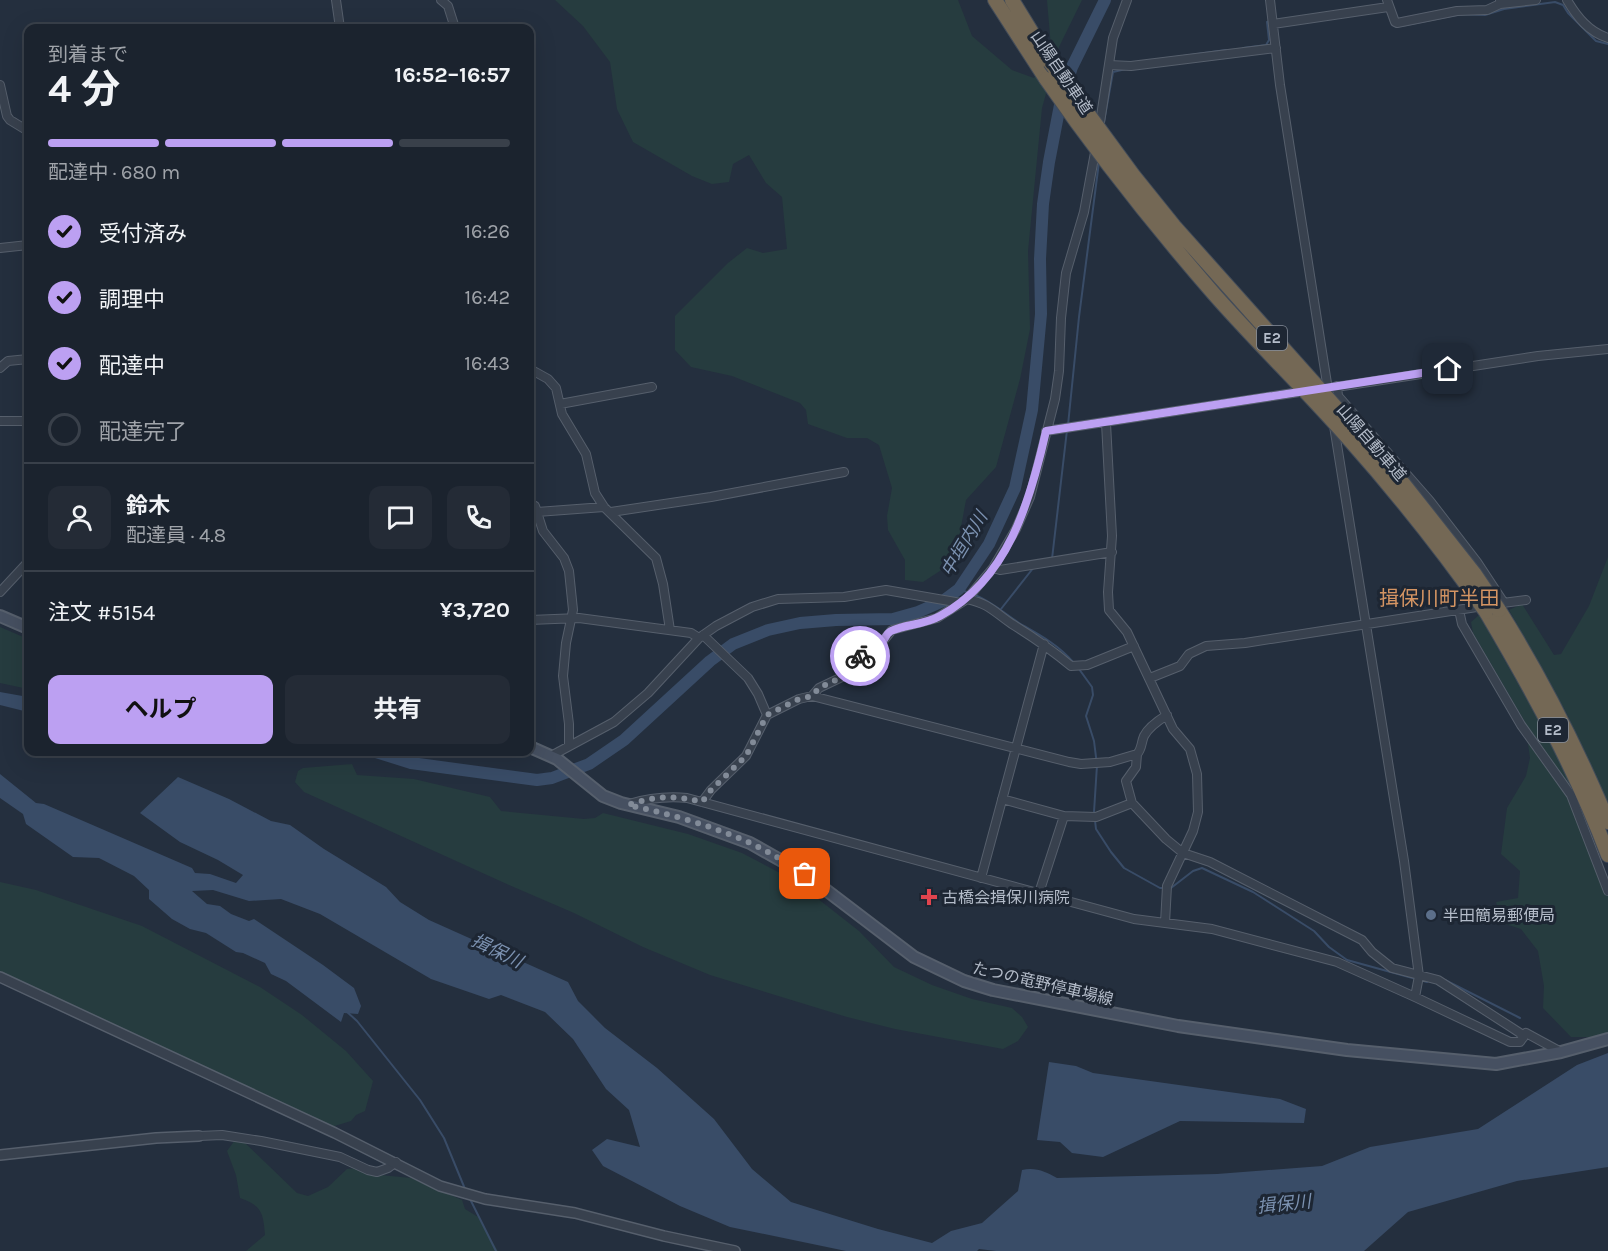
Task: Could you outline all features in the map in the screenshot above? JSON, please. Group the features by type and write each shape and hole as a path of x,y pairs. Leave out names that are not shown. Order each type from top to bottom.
{"highway":[{"name":"山陽自動車道","path":"995,0 1087,138 1164,235 1222,303 1347,436 1433,539 1496,608 1582,792 1608,855"},
{"name":"山陽自動車道","path":"1012,0 1050,62 1133,175 1174,226 1399,478 1449,540 1541,679 1565,725 1608,822"}],"main road":[{"path":"0,616 24,625"},
{"name":"たつの竜野停車場線","path":"534,749 554,758 603,796 628,805 679,817 750,843 805,874 914,957 964,981 993,990 1178,1026 1347,1050 1496,1064 1561,1052 1608,1039"}],"street":[{"path":"336,0 339,24"},
{"path":"441,0 448,6 454,24"},
{"path":"812,696 819,688 842,677 864,653 879,646 892,630 937,618 962,601 993,568 1025,511 1058,380 1066,273 1084,212 1113,38 1127,0"},
{"path":"1270,0 1280,85 1404,861 1419,976 1415,996"},
{"path":"1273,24 1388,4 1397,23 1457,11 1487,10 1500,2 1536,0"},
{"path":"1568,0 1575,13 1595,34 1608,38"},
{"path":"1109,65 1131,66 1276,48"},
{"path":"0,85 7,116 24,129"},
{"path":"0,248 24,245"},
{"path":"1046,431 1526,357 1608,349"},
{"path":"0,368 8,361 24,359"},
{"path":"534,371 552,382 556,388 567,424 586,454 596,493 607,510 656,558 663,584 670,630"},
{"path":"1337,386 1338,396 1430,501 1481,570 1496,608"},
{"path":"560,404 652,387"},
{"path":"1332,412 1344,403"},
{"path":"0,421 24,421"},
{"path":"1106,423 1112,552 1108,592 1109,610 1120,621 1134,646 1173,729 1190,749 1197,774 1198,812 1193,831 1167,888 1165,923"},
{"path":"537,512 607,510 711,497 844,472"},
{"path":"534,506 543,531 564,558 569,571 572,618 566,643 563,676 569,746"},
{"path":"993,568 1000,570 1112,552"},
{"path":"0,592 24,566"},
{"path":"1481,570 1461,610 1462,624 1521,725 1571,795 1608,891"},
{"path":"554,758 569,746 603,729 628,711 716,626 752,608 778,599 844,597 886,590 981,602 995,609 1071,666 1078,666 1134,646"},
{"path":"1150,678 1180,666 1188,654 1206,646 1245,643 1461,610 1496,608 1526,600"},
{"path":"534,620 572,618 691,633 703,637 735,663 748,678 767,715"},
{"path":"981,878 1044,644"},
{"path":"702,802 746,756 767,715 799,699 812,696 1069,762 1110,762 1137,754"},
{"path":"1167,715 1143,738 1137,754 1136,767 1126,781 1131,803 1166,839 1183,853 1210,862 1362,940 1372,952 1392,968 1438,980 1520,1033 1523,1038"},
{"path":"628,805 645,799 668,796 702,802 1134,919 1212,929 1337,962 1415,996 1510,1042 1520,1042 1526,1034 1561,1052"},
{"path":"1002,799 1064,816 1094,817 1131,803"},
{"path":"1039,893 1064,816"},
{"path":"0,977 396,1162 440,1186 485,1199 575,1213 664,1236 735,1251"},
{"path":"0,1155 156,1138 222,1135 340,1157 377,1172 396,1162"}],"green space":[{"path":"555,0 958,0 972,36 1012,70 1034,78 1051,47 1047,0 1082,0 1059,47 1042,108 1028,251 1030,329 1020,379 996,467 966,500 958,543 946,567 923,582 905,580 905,560 888,530 887,516 892,488 879,445 867,438 847,438 808,424 806,410 800,403 732,376 691,367 675,350 675,316 728,263 747,248 763,253 787,249 782,197 766,183 749,155 733,164 729,182 712,184 692,176 633,142 617,109 610,62 583,26"},
{"path":"1608,557 1608,812 1568,716 1509,610 1522,604 1554,655 1561,654 1589,606"},
{"path":"1479,615 1545,731 1575,793 1608,883 1608,1032 1601,1037 1571,1037 1543,1008 1544,986 1538,951 1521,929 1502,923 1496,902 1518,898 1520,871 1501,854 1507,808 1526,776 1530,758 1525,722 1473,633 1471,622"},
{"path":"0,627 24,637 24,688 0,683"},
{"path":"352,764 357,775 414,779 490,797 501,811 584,819 595,818 603,813 688,834 742,853 808,891 859,931 894,967 932,985 972,999 1012,1008 1022,1017 1028,1027 1018,1041 1003,1049 895,1029 847,1017 710,975 643,947 574,913 304,792 295,782 298,771 303,768"},
{"path":"0,882 36,890 142,926 260,987 302,1015 346,1051 373,1081 365,1111 356,1115 351,1121 331,1127 0,973"},
{"path":"235,1140 243,1141 297,1193 308,1196 328,1187 347,1169 357,1168 370,1174 411,1178 462,1200 465,1209 478,1217 498,1251 246,1251 265,1235 260,1211 253,1204 240,1198 236,1175 227,1151"}],"water":[{"path":"0,692 24,696 24,711 0,705"},
{"name":"揖保川","path":"0,774 36,803 44,804 192,868 195,873 210,874 236,883 243,875 180,842 140,813 178,777 229,799 271,821 290,825 386,887 400,902 429,920 568,982 578,1001 605,1028 657,1068 714,1119 752,1169 791,1202 932,1243 951,1231 982,1223 1018,1191 1022,1170 1045,1172 1057,1178 1217,1174 1322,1166 1370,1147 1478,1129 1577,1065 1608,1053 1608,1167 1517,1181 1408,1212 1364,1251 996,1251 979,1249 977,1251 846,1251 730,1227 680,1206 603,1166 592,1150 607,1139 640,1147 629,1110 606,1089 573,1039 545,1012 501,995 489,999 431,979 320,914 281,899 249,901 213,890 192,891 207,904 220,906 231,914 249,921 254,919 354,988 361,1006 358,1014 344,1013 341,1022 286,981 271,974 265,963 236,952 206,933 190,929 172,919 149,899 149,890 134,876 99,858 73,857 26,824 23,814 0,798"},
{"path":"1049,1062 1076,1066 1093,1073 1280,1099 1306,1109 1304,1123 1180,1121 1103,1157 1072,1153 1060,1142 1037,1140"}],"waterway":[{"name":"中垣内川","path":"389,756 411,763 537,780 552,778 589,764 624,740 710,661 733,644 768,630 800,623 893,619 918,612 943,601 959,589 989,544 1015,488 1032,410 1041,314 1040,259 1043,204 1049,162 1060,105 1072,67 1105,0"},
{"path":"1401,26 1461,14 1485,15 1504,9 1555,2 1563,5 1596,41 1608,44"},
{"path":"1243,48 1266,45 1269,40 1267,22 1270,21"},
{"path":"1154,60 1226,50"},
{"path":"1103,127 1113,72 1126,69"},
{"path":"1068,425 1099,162"},
{"path":"1052,559 1067,430"},
{"path":"1001,609 1034,567"},
{"path":"959,589 969,593"},
{"path":"975,595 1048,640 1073,662"},
{"path":"1079,669 1092,687 1093,695 1086,716 1094,741 1097,765 1094,812 1096,829 1124,868 1160,888 1171,888 1193,871 1202,868 1253,892 1314,931 1329,947 1347,960 1427,982 1430,980"},
{"path":"1445,980 1520,1018"},
{"path":"346,1011 357,1021 420,1100 444,1138 465,1189"},
{"path":"469,1197 496,1251"}],"way so far":[{"path":"805,874 736,837 679,817 628,805 645,799 668,796 702,802 746,756 767,715 799,699 812,696 819,688 842,677 860,656"}],"place":[{"name":"古橋会揖保川病院","path":"929,897"},
{"name":"半田簡易郵便局","path":"1431,915"}],"district":[{"name":"揖保川町半田","path":"1439,598"}],"route":[{"path":"860,656 879,646 892,630 907,628 937,618 952,609 967,599 982,582 1002,555 1025,511 1046,431 1448,369"}]}
